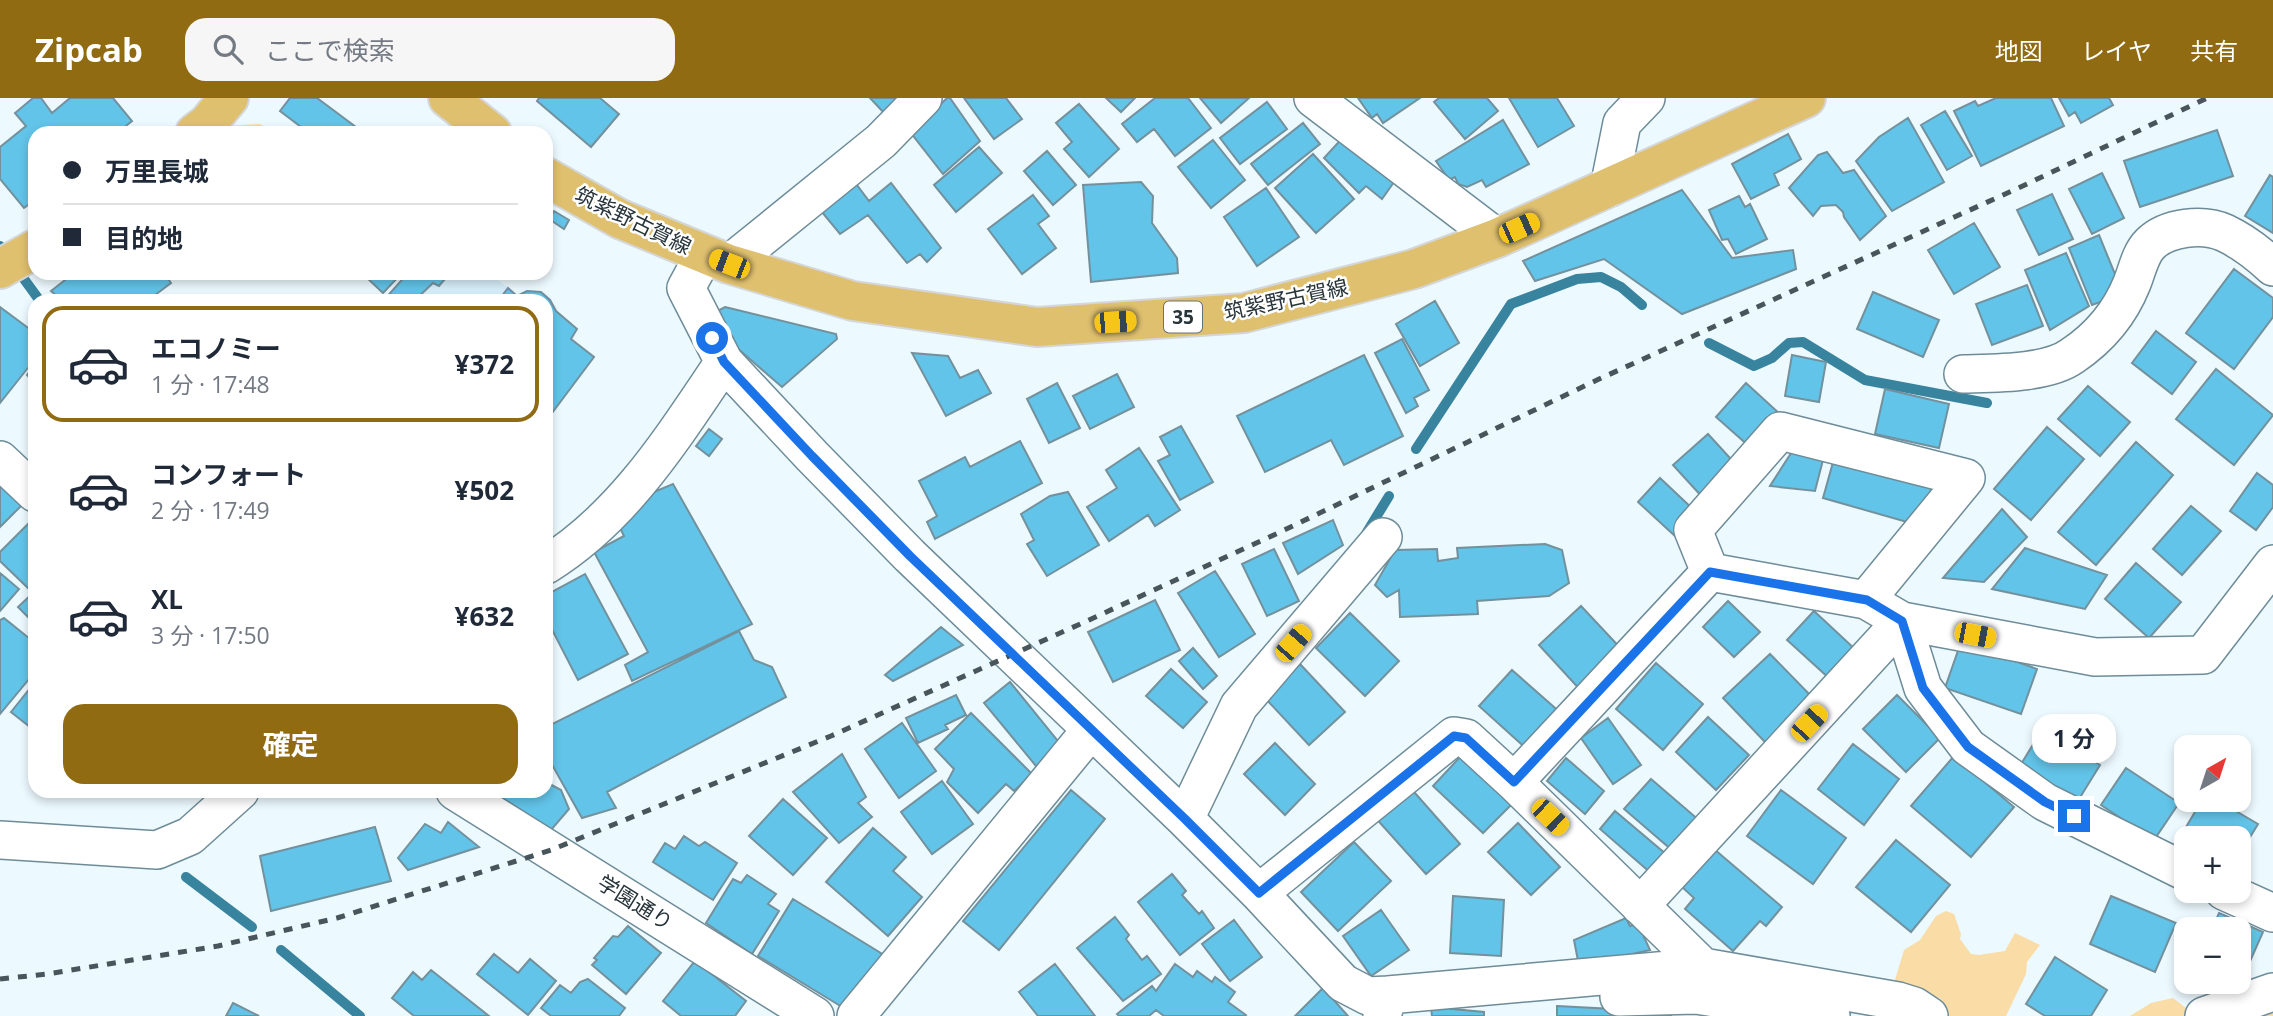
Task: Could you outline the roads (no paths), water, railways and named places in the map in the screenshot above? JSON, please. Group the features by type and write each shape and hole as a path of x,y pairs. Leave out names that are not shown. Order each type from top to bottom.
{"main road":[{"path":"204,126 229,98"},
{"path":"448,98 483,126"},
{"name":"筑紫野古賀線","path":"553,181 620,219 717,259 853,301 1037,327 1244,313 1414,270 1609,188 1806,98"}],"street":[{"path":"923,98 881,141 717,259 687,288 724,362 910,556 1185,819 1343,983 1367,996 1393,1002 1696,995 1831,1016"},
{"path":"1314,98 1497,237"},
{"path":"1609,188 1622,123 1646,98"},
{"path":"1963,374 2026,371 2071,358 2110,323 2132,284 2148,246 2177,230 2198,227 2224,232 2273,267"},
{"path":"553,560 589,533 643,477 670,444 724,362"},
{"path":"1710,572 1693,530 1780,431 1966,478 1867,600"},
{"path":"0,460 28,486"},
{"path":"1185,819 1239,706 1383,537"},
{"path":"1710,572 1867,600 1902,621 2095,657 2203,655 2273,564"},
{"path":"1514,782 1710,572"},
{"path":"1902,621 1923,688 1968,747 2045,802 2174,866"},
{"path":"1640,906 1902,621"},
{"path":"856,1016 1090,731"},
{"path":"1259,893 1454,736 1466,738 1514,782 1703,967"},
{"path":"0,840 157,850 190,836 232,798"},
{"name":"学園通り","path":"465,798 815,1016"},
{"path":"2251,903 2273,913"},
{"path":"1393,1002 1703,967 1898,1001 1914,1006 1929,1016"},
{"path":"2204,1016 2273,992"}],"waterway":[{"path":"0,246 35,294"},
{"path":"1416,449 1511,304 1577,279 1601,277 1621,287 1642,305"},
{"path":"1709,343 1754,366 1772,358 1789,343 1803,342 1865,380 1987,403"},
{"path":"1367,532 1389,496"},
{"path":"186,877 252,927"},
{"path":"281,950 360,1016"}],"railway":[{"path":"0,979 218,946 337,918 551,850 831,736 1078,625 1278,533 1597,380 2027,184 2207,98"}]}
